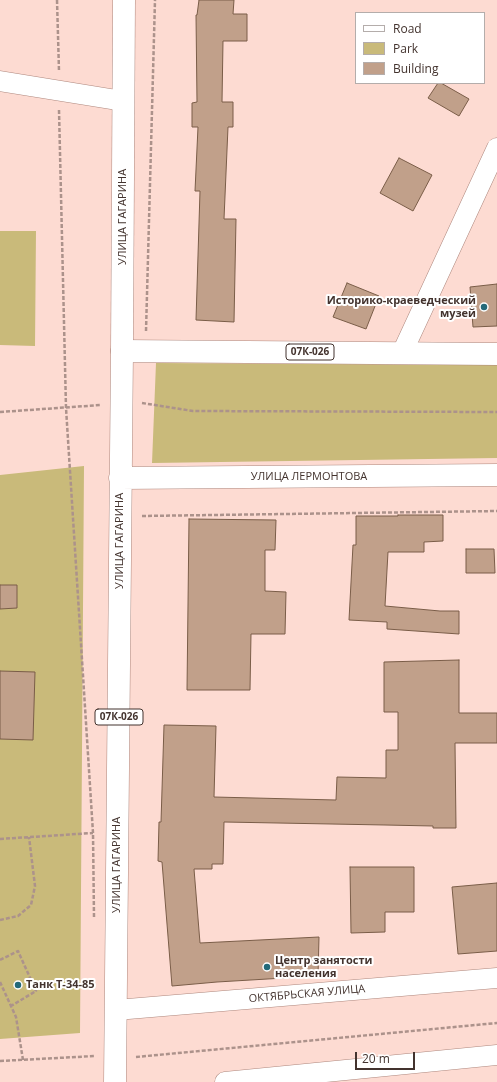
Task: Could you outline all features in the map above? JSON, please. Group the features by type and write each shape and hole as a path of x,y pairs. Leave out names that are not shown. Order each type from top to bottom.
{"main road":[{"name":"УЛИЦА ГАГАРИНА","path":"115,1082 106,1060 116,1010 124,0"},
{"name":"07К-026","path":"122,351 497,354"},
{"name":"УЛИЦА ЛЕРМОНТОВА","path":"120,478 497,475"}],"street":[{"path":"0,81 123,101"},
{"path":"402,353 497,148"},
{"name":"ОКТЯБРЬСКАЯ УЛИЦА","path":"116,1010 497,978"},
{"path":"225,1082 497,1055"}],"path":[{"path":"57,0 66,408 93,833 94,920"},
{"path":"0,412 121,403 144,403 193,411 497,412"},
{"path":"141,516 497,511"},
{"path":"0,838 118,832"},
{"path":"0,920 18,916 31,905 35,886 29,836"},
{"path":"0,960 18,951 36,991 11,1006"},
{"path":"0,984 16,1018 23,1060"},
{"path":"0,1061 96,1056 106,1060 497,1023"}],"green space":[{"path":"0,231 36,231 35,346 0,345"},
{"path":"156,363 497,365 497,458 152,463"},
{"path":"84,466 80,1033 0,1039 0,475"}],"building":[{"path":"199,0 234,0 233,14 247,14 247,41 223,41 222,102 233,102 233,127 228,127 224,219 236,219 234,322 196,320 200,191 195,191 198,127 192,127 192,103 197,102 196,15"},
{"path":"437,84 443,84 469,99 459,116 428,98"},
{"path":"399,158 432,175 413,211 380,193"},
{"path":"347,283 379,296 366,329 333,317"},
{"name":"Историко-краеведческий музей","path":"497,284 497,326 473,327 470,287"},
{"path":"443,515 443,541 424,542 424,552 388,552 385,606 440,611 459,611 459,634 387,629 387,622 349,620 353,545 356,545 356,516"},
{"path":"189,519 276,520 275,550 265,550 265,591 286,592 285,634 251,634 250,690 187,690"},
{"path":"466,549 494,549 495,573 466,573"},
{"path":"0,585 17,585 17,608 0,609"},
{"path":"459,660 459,713 497,713 497,743 455,743 456,828 433,828 433,826 224,822 223,864 212,864 212,869 194,869 200,943 319,937 318,976 172,986 162,862 158,861 159,822 161,822 164,725 216,726 214,797 336,800 337,777 386,778 386,750 398,750 398,712 384,712 384,662"},
{"path":"0,671 35,672 33,740 0,739"},
{"path":"350,867 414,867 414,912 385,912 385,932 351,933"},
{"path":"497,883 497,951 458,954 452,887"}],"place":[{"name":"Историко-краеведческий музей","path":"484,307"},
{"name":"Центр занятости населения","path":"267,967"},
{"name":"Танк Т-34-85","path":"18,985"}]}
